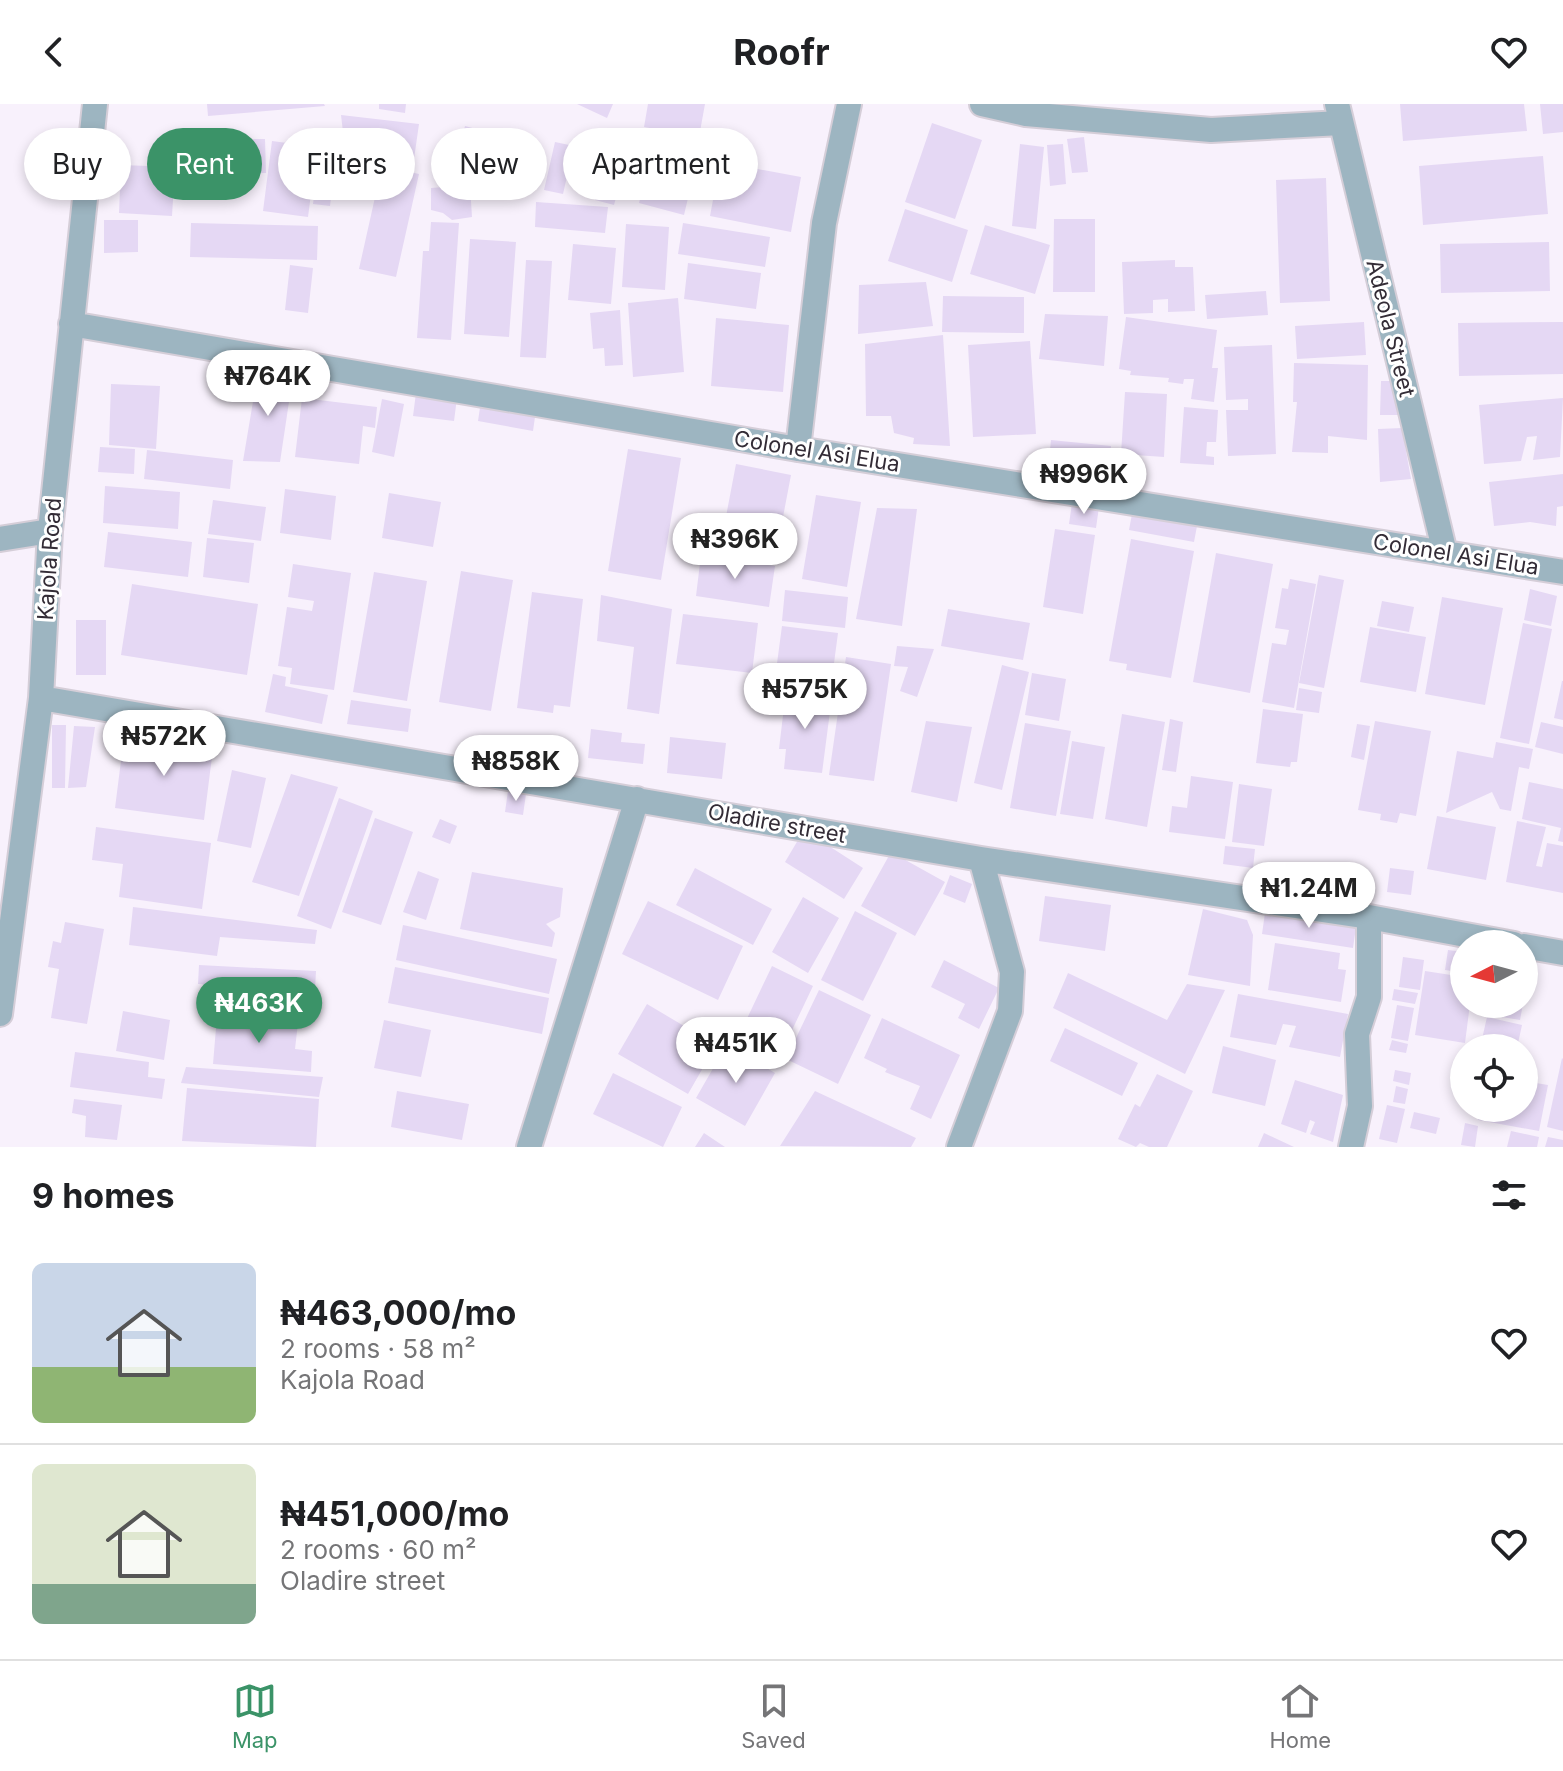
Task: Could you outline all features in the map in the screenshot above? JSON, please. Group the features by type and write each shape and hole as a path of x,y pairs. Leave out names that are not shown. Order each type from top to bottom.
{"street":[{"name":"Kajola Road","path":"0,1014 41,698 50,531 95,104"},
{"path":"798,449 824,223 849,104"},
{"path":"982,104 1026,114 1211,130 1339,113"},
{"name":"Adeola Street","path":"1339,113 1445,553"},
{"name":"Colonel Asi Elua","path":"71,324 798,449 1563,572"},
{"path":"0,539 50,531"},
{"name":"Oladire street","path":"41,698 981,859 1369,917 1450,932"},
{"path":"529,1147 637,799"},
{"path":"959,1147 1010,1011 1012,972 981,859"},
{"path":"1351,1147 1360,1106 1357,1034 1369,997 1369,917"},
{"path":"1538,949 1563,953"}],"building":[{"path":"207,104 324,104 325,106 208,116"},
{"path":"379,104 406,104 405,113 379,109"},
{"path":"577,104 613,104 607,118"},
{"path":"648,104 705,104 701,128 644,127"},
{"path":"1400,104 1524,104 1527,131 1403,141"},
{"path":"1540,104 1563,104 1563,132 1543,134"},
{"path":"341,115 419,124 415,152 415,128 343,128"},
{"path":"932,123 982,140 955,219 905,202"},
{"path":"1084,137 1088,172 1072,173 1067,139"},
{"path":"262,139 265,139 266,173 262,173"},
{"path":"272,141 278,142 278,200 310,200 308,217 263,211"},
{"path":"555,142 563,144 563,194 547,191"},
{"path":"1020,144 1044,147 1036,229 1012,226"},
{"path":"1063,144 1066,184 1050,186 1047,145"},
{"path":"1543,156 1548,214 1423,225 1419,166"},
{"path":"131,165 147,166 147,200 173,200 172,216 119,213 120,200 131,200"},
{"path":"758,169 801,177 791,232 710,216 713,200 758,200"},
{"path":"1326,178 1330,301 1280,303 1276,180"},
{"path":"313,200 331,200 330,206 313,204"},
{"path":"374,200 413,200 396,277 359,269"},
{"path":"431,200 471,200 472,217 452,220 443,213 431,210"},
{"path":"595,200 615,200 614,205"},
{"path":"640,200 688,200 684,215 639,203"},
{"path":"536,202 608,207 605,233 535,227"},
{"path":"905,209 968,230 952,282 888,261"},
{"path":"1054,219 1095,219 1095,292 1053,292"},
{"path":"104,220 138,220 138,252 104,253"},
{"path":"431,222 459,223 451,340 417,338 423,251 429,251"},
{"path":"191,223 318,226 317,260 190,257"},
{"path":"683,223 770,237 765,267 678,254"},
{"path":"626,224 669,227 665,290 622,287"},
{"path":"985,225 1050,245 1035,294 970,274"},
{"path":"470,239 516,242 509,337 464,334"},
{"path":"1549,242 1550,291 1441,293 1440,244"},
{"path":"573,244 616,248 611,304 568,300"},
{"path":"526,260 552,261 546,358 520,357"},
{"path":"1175,260 1175,267 1193,267 1195,311 1168,312 1168,299 1153,300 1153,313 1124,314 1122,262"},
{"path":"688,263 761,273 756,309 684,299"},
{"path":"290,265 313,268 308,313 285,310"},
{"path":"926,282 933,326 858,334 859,285"},
{"path":"1266,291 1268,315 1207,319 1205,295"},
{"path":"943,296 1024,297 1024,333 942,332"},
{"path":"678,298 684,372 633,377 628,303"},
{"path":"620,310 623,365 605,366 604,348 593,349 590,313"},
{"path":"1045,314 1108,316 1104,366 1039,359"},
{"path":"1126,317 1217,330 1212,368 1218,368 1214,402 1191,399 1194,379 1184,379 1183,384 1168,382 1169,378 1130,375 1131,371 1119,369"},
{"path":"716,318 789,325 783,392 711,386"},
{"path":"1364,322 1366,355 1297,359 1295,326"},
{"path":"1563,322 1563,374 1459,376 1458,323"},
{"path":"943,335 950,446 913,444 914,438 894,433 891,416 866,416 865,344"},
{"path":"1030,341 1036,434 973,437 968,345"},
{"path":"1272,345 1276,454 1228,456 1226,410 1248,410 1248,399 1226,400 1224,347"},
{"path":"1294,363 1368,365 1367,440 1328,436 1328,453 1292,452 1297,402 1293,402"},
{"path":"258,372 293,375 280,462 243,461"},
{"path":"1381,381 1399,381 1400,415 1380,415"},
{"path":"111,384 160,386 156,449 109,445"},
{"path":"1125,392 1167,394 1164,457 1121,454"},
{"path":"416,393 457,398 454,421 413,416"},
{"path":"302,398 377,407 375,428 363,426 359,464 295,457"},
{"path":"1563,398 1560,457 1533,460 1537,436 1527,437 1521,461 1484,464 1479,405"},
{"path":"382,399 404,404 394,457 372,452"},
{"path":"481,401 536,410 533,431 478,421"},
{"path":"1184,407 1218,410 1216,442 1207,442 1206,456 1214,457 1214,465 1180,463"},
{"path":"1402,428 1411,479 1380,482 1378,429"},
{"path":"1051,440 1111,446 1109,466 1049,460"},
{"path":"100,447 135,449 134,474 98,472"},
{"path":"628,449 681,458 661,580 608,571"},
{"path":"147,450 233,460 230,489 144,479"},
{"path":"736,464 791,475 775,559 720,548"},
{"path":"1563,474 1563,506 1557,507 1556,526 1530,522 1494,526 1489,482"},
{"path":"105,486 180,492 178,529 103,523"},
{"path":"285,489 336,496 331,540 280,533"},
{"path":"389,493 441,502 433,547 382,538"},
{"path":"816,495 861,502 847,587 802,579"},
{"path":"213,500 266,507 261,541 208,534"},
{"path":"1072,503 1099,507 1096,528 1069,524"},
{"path":"877,508 917,509 902,626 856,619"},
{"path":"1132,514 1197,526 1194,542 1129,530"},
{"path":"1055,529 1095,535 1083,614 1043,607"},
{"path":"108,532 192,542 188,577 104,567"},
{"path":"207,538 254,543 249,583 203,577"},
{"path":"1131,539 1194,551 1171,678 1126,670 1127,664 1109,661"},
{"path":"1216,553 1273,564 1250,693 1193,682"},
{"path":"701,555 775,566 769,607 696,596"},
{"path":"293,564 351,573 334,690 290,684 292,668 278,666 287,607 312,611 314,601 288,597"},
{"path":"461,571 513,580 491,711 439,702"},
{"path":"374,572 427,581 407,701 353,692"},
{"path":"1319,575 1344,580 1324,688 1299,683"},
{"path":"1290,579 1316,584 1294,708 1262,702 1272,643 1286,645 1289,630 1275,628 1282,588 1288,589"},
{"path":"132,584 258,604 247,675 121,655"},
{"path":"1530,589 1557,596 1551,626 1524,620"},
{"path":"785,590 848,597 845,628 782,621"},
{"path":"532,592 583,599 570,707 554,705 553,713 517,708"},
{"path":"601,595 672,609 659,714 627,709 634,647 597,641"},
{"path":"1442,597 1503,608 1485,705 1425,694"},
{"path":"1382,601 1414,607 1409,632 1377,626"},
{"path":"948,609 1030,623 1023,660 941,646"},
{"path":"683,614 758,623 752,673 676,664"},
{"path":"76,620 106,620 106,675 76,675"},
{"path":"1523,623 1552,629 1529,744 1500,738"},
{"path":"782,626 838,633 832,678 776,671"},
{"path":"1370,627 1426,637 1416,692 1360,682"},
{"path":"897,646 934,649 917,697 900,691 908,667 894,666"},
{"path":"846,657 891,664 874,781 829,775"},
{"path":"1002,665 1029,672 1002,790 974,783"},
{"path":"1032,673 1066,679 1059,721 1025,715"},
{"path":"273,674 286,677 285,686 328,695 322,724 265,712"},
{"path":"1563,681 1563,720 1554,718"},
{"path":"1299,688 1322,692 1319,713 1296,710"},
{"path":"786,690 832,696 822,773 784,769 786,749 779,749"},
{"path":"351,700 411,709 408,732 347,724"},
{"path":"1263,709 1303,714 1297,762 1291,762 1290,767 1256,763"},
{"path":"1122,714 1165,722 1147,827 1105,819"},
{"path":"1170,719 1183,722 1176,772 1162,770"},
{"path":"926,721 972,727 957,802 911,792"},
{"path":"1375,721 1431,731 1416,816 1400,813 1397,823 1380,820 1381,814 1358,810"},
{"path":"1541,722 1563,727 1563,754 1535,747"},
{"path":"1025,723 1071,731 1056,816 1010,808"},
{"path":"1357,724 1370,726 1364,760 1351,757"},
{"path":"52,725 66,725 65,788 52,788"},
{"path":"74,726 95,727 86,787 68,788"},
{"path":"591,729 622,733 621,742 645,744 643,764 588,758"},
{"path":"124,737 213,749 204,820 115,808"},
{"path":"670,737 726,743 722,779 667,773"},
{"path":"1072,741 1105,747 1093,819 1060,814"},
{"path":"1496,742 1533,749 1529,769 1519,767 1511,811 1500,809 1492,792 1446,813 1457,751 1493,758"},
{"path":"232,770 266,778 251,848 217,841"},
{"path":"291,774 338,787 299,896 252,882"},
{"path":"1191,776 1233,782 1225,839 1169,832 1172,806 1187,808"},
{"path":"1529,782 1563,789 1563,842 1558,841 1561,828 1522,819"},
{"path":"1239,784 1272,789 1264,846 1232,842"},
{"path":"508,791 526,794 523,815 505,812"},
{"path":"339,798 373,811 331,929 297,916"},
{"path":"1437,816 1496,827 1486,880 1427,869"},
{"path":"375,818 413,832 381,925 342,912"},
{"path":"440,819 457,826 450,844 432,837"},
{"path":"1517,821 1546,827 1536,866 1542,867 1547,843 1563,846 1563,893 1506,882"},
{"path":"96,827 211,843 202,909 119,897 123,864 92,860"},
{"path":"804,830 863,868 844,899 785,862"},
{"path":"1225,846 1255,849 1253,868 1223,864"},
{"path":"891,852 945,882 915,936 861,906"},
{"path":"1275,863 1292,865 1290,878 1274,875"},
{"path":"695,868 772,909 753,945 676,905"},
{"path":"1390,868 1414,871 1411,895 1387,892"},
{"path":"418,871 439,879 426,920 403,912"},
{"path":"472,872 563,888 560,917 546,924 555,933 552,947 460,929"},
{"path":"950,875 972,884 965,903 943,894"},
{"path":"1045,896 1111,905 1105,951 1039,941"},
{"path":"803,897 839,918 808,973 772,952"},
{"path":"648,901 743,946 718,1000 622,954"},
{"path":"133,907 317,930 315,944 220,937 217,956 129,945"},
{"path":"1203,909 1247,920 1253,935 1250,986 1188,975"},
{"path":"855,911 897,933 863,1001 821,980"},
{"path":"1265,913 1356,927 1353,948 1262,934"},
{"path":"65,922 104,929 87,1024 51,1018 59,969 48,967 53,941 61,943"},
{"path":"403,925 557,959 549,994 396,960"},
{"path":"1275,943 1340,953 1338,969 1346,970 1341,1002 1268,990"},
{"path":"1448,950 1450,950 1450,971 1445,970"},
{"path":"1403,957 1424,960 1420,990 1399,987"},
{"path":"944,960 999,988 979,1029 958,1018 965,1004 931,987"},
{"path":"199,965 316,971 315,990 198,984"},
{"path":"772,966 813,986 784,1047 743,1027"},
{"path":"395,967 549,998 542,1034 388,1003"},
{"path":"1425,971 1450,975 1450,1018 1468,1018 1466,1034 1450,1034 1450,1041 1415,1035"},
{"path":"1068,973 1167,1020 1187,984 1225,990 1185,1074 1053,1008"},
{"path":"1394,989 1418,993 1415,1004 1392,1000"},
{"path":"819,990 871,1015 838,1084 786,1059"},
{"path":"1238,994 1348,1014 1340,1057 1289,1047 1296,1026 1283,1024 1276,1045 1230,1037"},
{"path":"647,1004 716,1045 688,1094 618,1054"},
{"path":"1397,1005 1414,1008 1408,1041 1391,1038"},
{"path":"123,1011 170,1020 164,1060 116,1051"},
{"path":"217,1016 298,1023 295,1049 312,1051 311,1072 213,1064"},
{"path":"882,1018 960,1055 931,1119 910,1109 920,1086 885,1072 887,1069 864,1058"},
{"path":"1487,1018 1522,1025 1520,1034 1483,1034"},
{"path":"384,1020 431,1030 421,1077 374,1068"},
{"path":"1065,1028 1138,1063 1122,1096 1050,1061"},
{"path":"1392,1040 1408,1044 1406,1053 1389,1050"},
{"path":"727,1044 775,1073 745,1126 696,1098"},
{"path":"1223,1046 1276,1060 1265,1106 1212,1093"},
{"path":"75,1052 149,1062 148,1077 165,1079 162,1099 70,1087"},
{"path":"1563,1059 1563,1131 1547,1127"},
{"path":"186,1067 323,1077 319,1097 181,1083"},
{"path":"1395,1070 1411,1073 1409,1085 1393,1081"},
{"path":"613,1073 682,1107 663,1147 593,1114"},
{"path":"1157,1074 1193,1091 1167,1147 1149,1147 1140,1143 1136,1147 1118,1139 1135,1104 1140,1107"},
{"path":"1295,1080 1343,1095 1333,1142 1310,1134 1315,1122 1310,1120 1306,1133 1281,1124"},
{"path":"1538,1083 1548,1085 1539,1131 1489,1122 1538,1122"},
{"path":"1396,1086 1408,1089 1405,1104 1393,1102"},
{"path":"187,1088 319,1099 316,1147 182,1141"},
{"path":"397,1091 469,1104 462,1140 391,1127"},
{"path":"815,1091 916,1138 911,1147 780,1146"},
{"path":"74,1099 122,1105 117,1140 85,1137 86,1116 72,1113"},
{"path":"1387,1105 1405,1109 1397,1143 1379,1139"},
{"path":"1414,1112 1440,1118 1436,1134 1410,1128"},
{"path":"1465,1123 1478,1126 1475,1147 1461,1145"},
{"path":"1511,1131 1539,1137 1537,1147 1507,1147"},
{"path":"704,1133 725,1147 695,1147"},
{"path":"1264,1133 1294,1147 1258,1147"},
{"path":"1548,1137 1563,1140 1563,1147 1545,1147"}]}
